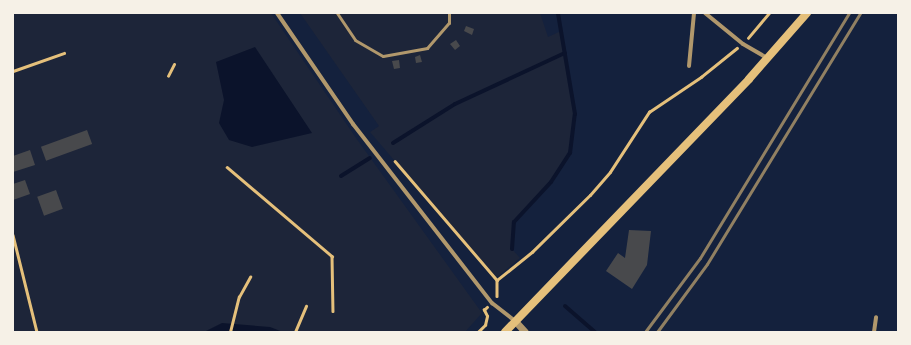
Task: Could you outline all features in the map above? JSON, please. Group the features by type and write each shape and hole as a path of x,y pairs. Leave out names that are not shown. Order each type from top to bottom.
{"main road":[{"path":"505,332 767,59 807,13"}],"street":[{"path":"277,13 354,124 492,303 516,322 525,332"},
{"path":"689,66 694,13"},
{"path":"705,13 743,44 767,59"},
{"path":"874,332 876,317"}],"lane":[{"path":"337,13 355,40 383,56 426,48 449,23 449,13"}],"path":[{"path":"389,155 496,280 532,252 610,172 649,112 701,77 743,44 769,13"},
{"path":"13,71 64,52"},
{"path":"168,76 174,64"},
{"path":"227,167 332,256 333,310"},
{"path":"13,235 37,332"},
{"path":"230,332 239,297 250,277"},
{"path":"478,332 485,325 487,316 484,310 492,303"},
{"path":"296,332 306,306"}],"shaded area":[{"path":"13,13 271,13 356,138 482,313 465,332 13,332"},
{"path":"300,13 540,13 548,37 561,31 575,114 570,153 551,182 514,222 512,249 520,258 496,278 370,132 379,126"},
{"path":"255,47 312,133 252,147 229,140 219,123 224,100 216,62"},
{"path":"222,323 270,327 283,332 204,332"}],"building":[{"path":"466,26 474,29 472,35 464,31"},
{"path":"456,40 460,46 455,50 450,44"},
{"path":"420,55 422,62 416,63 415,57"},
{"path":"399,60 400,68 394,69 392,61"},
{"path":"87,130 92,144 46,161 41,147"},
{"path":"30,150 35,165 13,172 13,156"},
{"path":"25,180 30,194 13,200 13,184"},
{"path":"56,190 63,209 44,216 37,197"},
{"path":"629,230 651,231 647,265 632,289 606,271 618,253 625,258"}],"waterway":[{"path":"512,249 514,222 551,182 570,153 575,114 558,13"},
{"path":"393,143 455,104 565,53"},
{"path":"341,176 370,158"},
{"path":"565,306 595,332"}],"railway":[{"path":"645,332 700,258 849,13"},
{"path":"657,332 707,264 860,13"}]}
